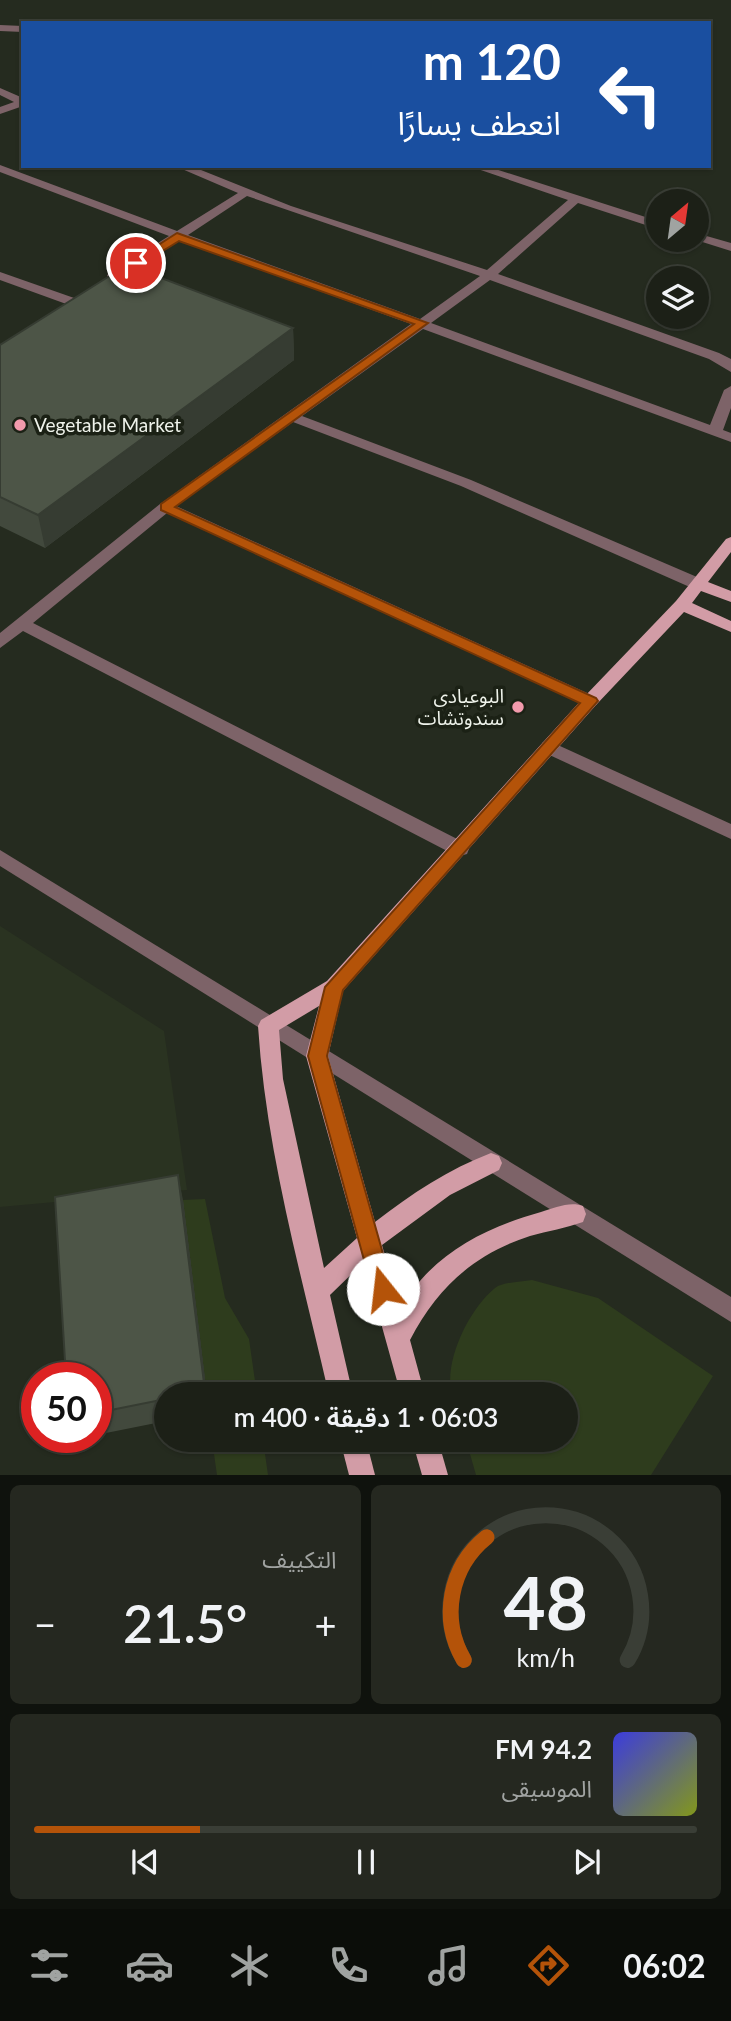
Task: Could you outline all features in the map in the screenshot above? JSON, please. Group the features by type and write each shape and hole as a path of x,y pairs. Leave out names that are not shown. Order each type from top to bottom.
{"main road":[{"path":"338,1382 275,1092 268,1026 334,987 590,701 682,605 731,542"},
{"path":"698,584 731,597"},
{"path":"682,605 731,627"},
{"path":"334,987 317,1056 409,1382"},
{"path":"317,1291 368,1239 440,1187 491,1163"},
{"path":"397,1339 422,1296 444,1271 469,1250 502,1234 575,1214"},
{"path":"356,1452 362,1475"},
{"path":"428,1452 435,1475"}],"street":[{"path":"0,28 21,29"},
{"path":"0,91 21,101"},
{"path":"0,111 21,103"},
{"path":"0,168 177,237 422,323 731,438"},
{"path":"185,168 245,193 489,275 714,356 730,363 731,368"},
{"path":"480,168 646,221"},
{"path":"0,276 79,298 245,193"},
{"path":"0,642 165,507 489,275 575,200"},
{"path":"709,240 731,247"},
{"path":"715,432 731,390"},
{"path":"290,416 466,483 698,584"},
{"path":"165,507 590,701"},
{"path":"22,624 460,849"},
{"path":"549,747 731,832"},
{"path":"0,857 268,1026 731,1311"}],"shaded area":[{"path":"0,926 164,1031 187,1190 0,1207"},
{"path":"205,1199 225,1298 249,1339 255,1382 205,1382 183,1200"},
{"path":"532,1280 598,1298 713,1376 651,1475 476,1475 469,1452 578,1452 578,1382 450,1382 455,1352 468,1322 485,1297 498,1286"},
{"path":"214,1452 265,1452 268,1475 217,1475"}],"building":[{"path":"127,265 293,328 38,515 0,497 0,345"},
{"path":"178,1175 204,1382 154,1382 154,1401 112,1410 112,1362 65,1362 55,1197"}],"place":[{"name":"Vegetable Market","path":"20,425"},
{"name":"البوعيادي سندوتشات","path":"518,707"}],"route":[{"path":"136,263 177,237 422,323 165,507 590,701 334,987 317,1056 383,1289"}]}
